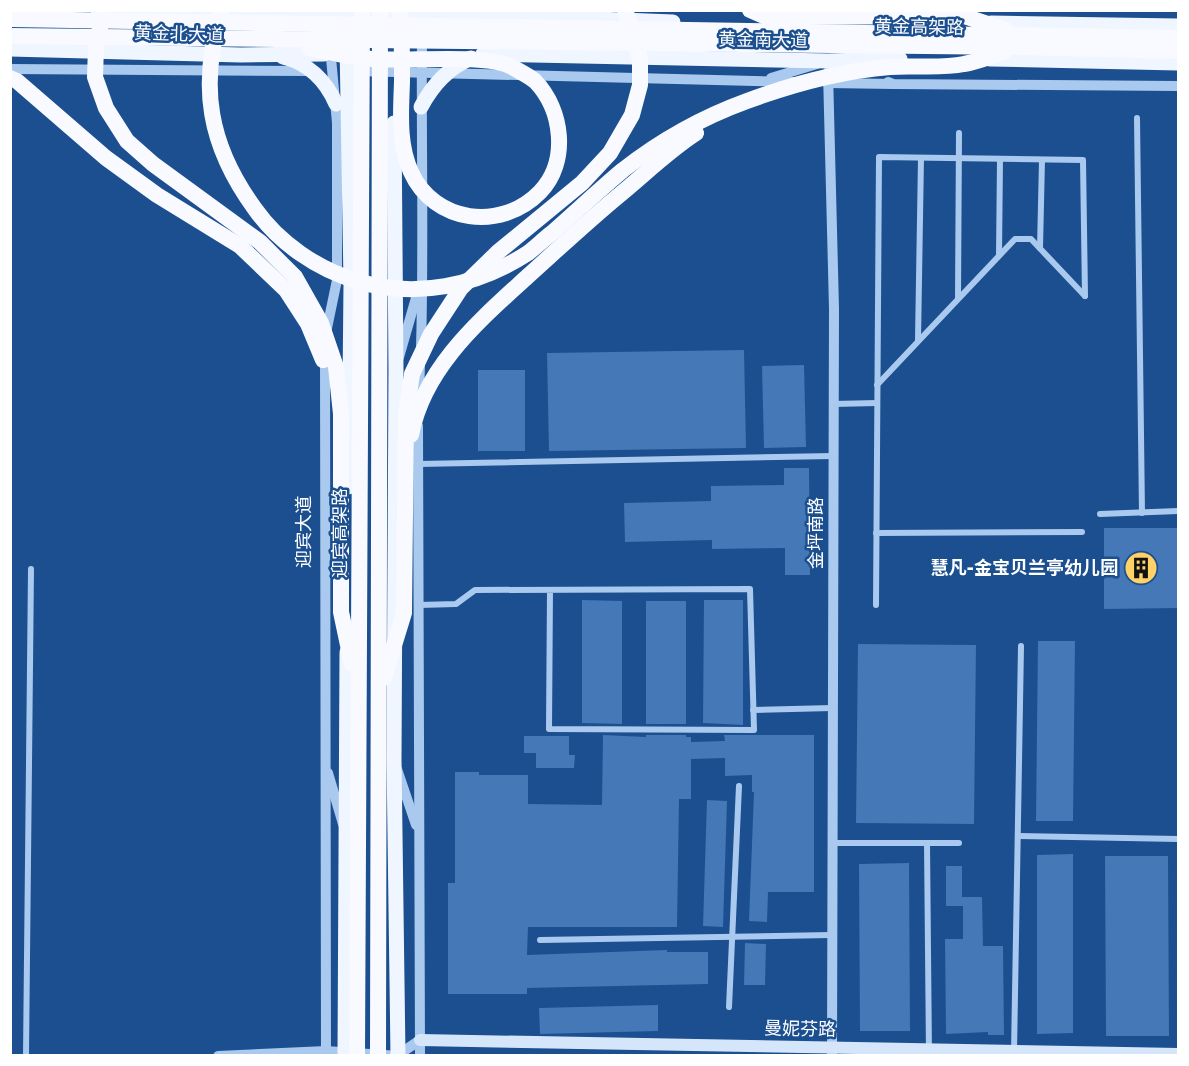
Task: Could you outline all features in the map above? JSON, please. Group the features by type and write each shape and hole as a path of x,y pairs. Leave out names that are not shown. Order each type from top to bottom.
{"highway":[{"path":"108,10 96,47 95,77 106,108 127,141 153,164 260,242 295,277 321,323 336,367 341,414 341,612 359,696"},
{"path":"222,10 211,61 209,92 213,123 223,156 240,189 262,219 287,244 320,265 346,278 372,286 404,290 458,284 490,274 529,252 624,170 668,139 706,118 746,101 846,72 891,66 963,65 1020,41"},
{"path":"378,1056 380,10"},
{"path":"266,47 370,59 401,60 411,60 463,60 484,61 508,65 534,80 551,102 559,126 559,150 553,172 540,192 521,207 497,216 471,217 445,210 428,196 411,172 402,144 401,107 402,80 402,70 402,60 402,49 399,10"},
{"path":"411,464 406,414 412,374 431,334 461,288 490,259 582,183 610,153 632,115 640,85 639,60 634,35 625,10"},
{"path":"750,10 766,16 807,18 964,16 1020,41"},
{"name":"迎宾高架路","path":"349,1054 359,696 352,11"},
{"name":"黄金高架路","path":"10,20 1020,41 1179,51"},
{"name":"黄金高架路","path":"10,36 266,47 1179,38"},
{"path":"10,78 17,81 106,158 157,195 240,246 286,290 308,324 321,354 341,414"},
{"path":"379,696 404,613 414,422 444,362 486,314 596,215 691,136 746,101"}],"main road":[{"name":"黄金北大道","path":"98,10 352,11"},
{"name":"黄金南大道","path":"352,11 496,12 656,19 829,14 1179,26"},
{"name":"迎宾大道","path":"349,1054 346,835 351,284 339,54 352,11"},
{"path":"394,11 396,369 394,760 398,1055"},
{"name":"黄金北大道","path":"10,49 266,47 339,54"},
{"path":"266,47 312,71 328,88 336,104"},
{"name":"黄金南大道","path":"339,54 394,52 828,61 962,58 1179,63"},
{"path":"421,107 433,87 448,72 481,54"},
{"name":"曼妮芬路","path":"420,1040 832,1052 1179,1054"}],"street":[{"path":"741,10 829,14 889,10"},
{"path":"420,1056 418,604 411,464 423,274 422,11"},
{"name":"迎宾大道","path":"327,12 339,54"},
{"name":"金坪南路","path":"829,14 834,309 832,1052"},
{"path":"761,81 828,61 893,84"},
{"path":"10,69 448,72 829,83 1179,86"},
{"name":"迎宾大道","path":"326,1053 325,338 337,280 336,104 340,71"},
{"path":"1137,118 1142,513"},
{"path":"958,299 959,133"},
{"path":"876,605 876,533 877,385 879,158 1083,160 1085,296 1031,239 1015,239 877,385"},
{"path":"918,341 921,158"},
{"path":"999,255 1000,159"},
{"path":"1040,248 1042,160"},
{"path":"396,369 423,274"},
{"path":"833,404 877,403"},
{"path":"411,464 833,456"},
{"path":"1100,514 1179,511"},
{"path":"876,533 1082,532"},
{"path":"26,1056 31,569"},
{"path":"418,604 456,604 475,590 750,589 754,730 549,729 550,590"},
{"path":"1014,1053 1021,646"},
{"path":"753,710 832,708"},
{"path":"394,760 419,834"},
{"path":"324,761 346,835"},
{"path":"729,1006 739,786"},
{"path":"1019,836 1179,839"},
{"path":"831,843 959,843"},
{"path":"927,843 929,1053"},
{"path":"540,940 831,934"},
{"path":"218,1056 326,1053 398,1055 420,1040"}],"building":[{"path":"744,350 746,448 549,451 547,353"},
{"path":"804,365 806,447 764,448 762,366"},
{"path":"478,370 525,370 525,451 478,451"},
{"path":"784,468 809,468 810,575 785,575 785,548 712,549 712,540 625,542 624,503 711,501 711,486 784,485"},
{"name":"慧凡-金宝贝兰亭幼儿园","path":"1104,528 1179,528 1179,608 1104,609"},
{"path":"582,600 622,601 622,724 582,723"},
{"path":"704,600 743,600 743,725 703,723"},
{"path":"646,601 686,601 686,724 646,724"},
{"path":"1038,641 1075,641 1073,821 1036,821"},
{"path":"858,644 976,645 974,824 856,823"},
{"path":"603,735 646,737 646,735 686,735 686,737 691,737 691,742 725,741 724,735 814,735 814,892 768,892 767,922 749,921 754,792 752,792 752,775 725,776 725,758 691,759 691,799 679,799 677,927 528,927 527,955 667,950 667,952 708,952 708,984 527,988 527,994 448,994 448,883 455,883 455,772 479,772 479,775 528,775 528,804 602,805"},
{"path":"524,736 569,736 569,755 575,755 574,768 536,768 536,753 524,753"},
{"path":"707,800 727,801 723,927 703,926"},
{"path":"1073,854 1073,1033 1037,1034 1037,855"},
{"path":"1105,856 1168,856 1169,1036 1106,1036"},
{"path":"909,863 910,1031 860,1031 859,864"},
{"path":"946,866 962,866 962,897 982,897 983,946 1003,946 1004,1035 988,1035 988,1032 946,1034 945,939 963,939 963,906 946,906"},
{"path":"745,943 766,944 765,985 744,985"},
{"path":"658,1005 658,1031 540,1034 539,1008"}],"place":[{"name":"慧凡-金宝贝兰亭幼儿园","path":"1141,568"}]}
